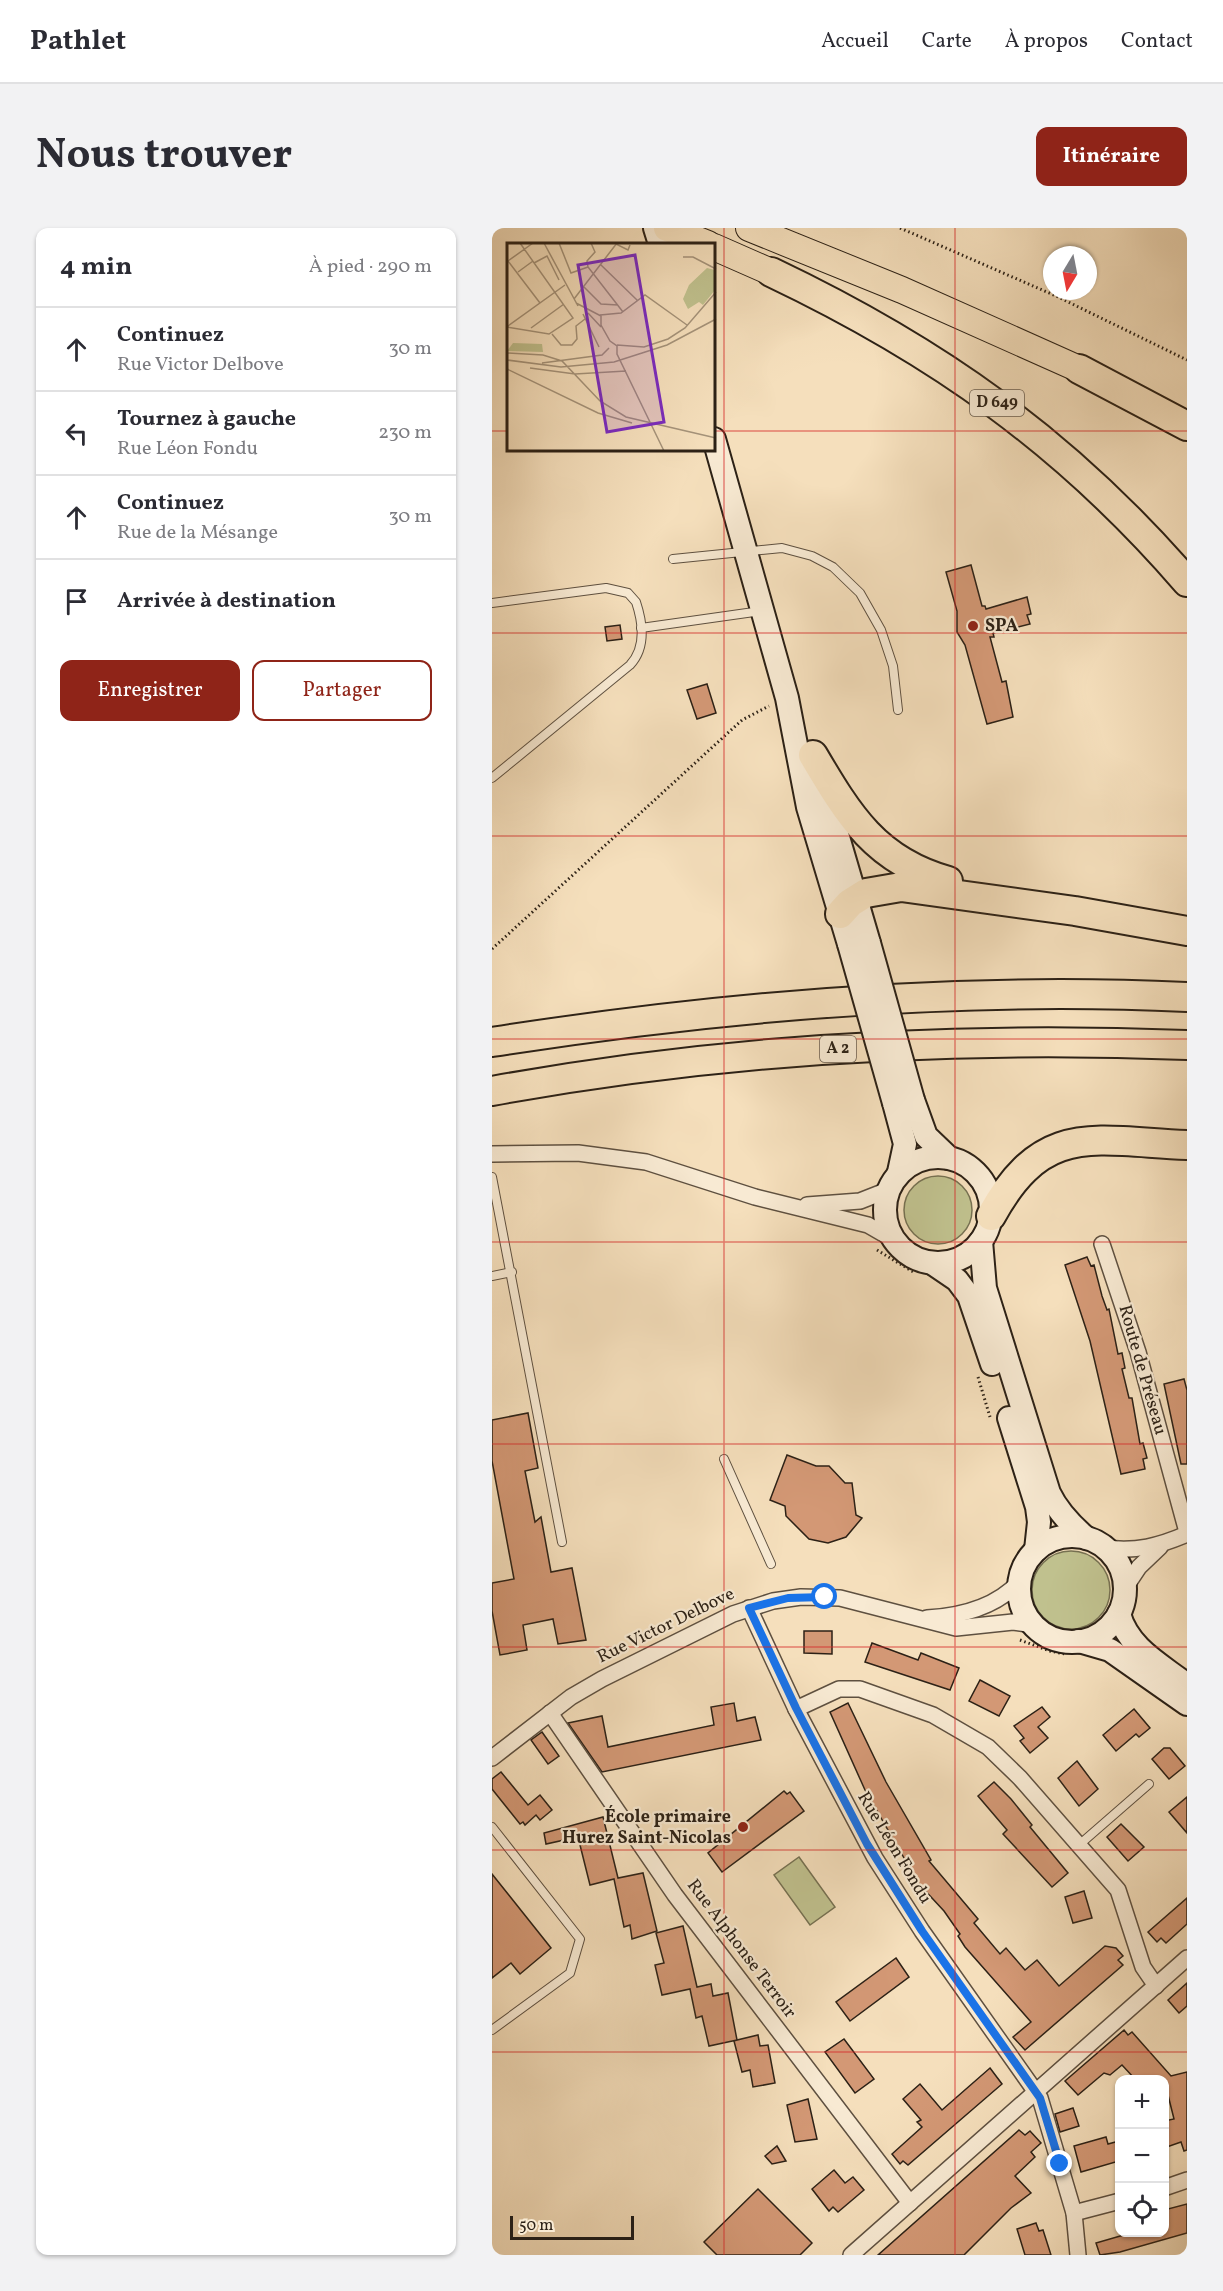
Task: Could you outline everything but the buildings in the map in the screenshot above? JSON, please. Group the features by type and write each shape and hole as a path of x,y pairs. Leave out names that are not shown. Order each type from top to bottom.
{"highway":[{"path":"749,228 932,303 1079,369 1187,426"},
{"path":"664,233 704,243"},
{"name":"D 649","path":"716,248 771,272 909,344 1021,421 1120,508 1187,582"},
{"path":"813,755 857,824 876,844 904,865 956,884 1075,911"},
{"path":"848,906 875,891 901,887 1075,911 1187,931"},
{"path":"492,1042 687,1014 848,1000 1040,994 1187,997"},
{"name":"A 2","path":"492,1091 665,1066 825,1050 1028,1042 1187,1045"},
{"path":"986,1228 1018,1174 1039,1156 1059,1147 1090,1142 1187,1145"}],"main road":[{"path":"716,446 787,698 805,794 848,906"},
{"path":"787,698 813,755 848,906 904,1101 904,1144 885,1218 894,1240 910,1256 927,1270 963,1286 975,1309 1037,1507 1039,1522 1024,1565 1015,1580 1022,1605 1034,1625 1054,1639 1073,1648 1110,1650 1187,1704"},
{"path":"904,1101 926,1136 950,1158"},
{"path":"894,1181 926,1158 950,1158 966,1164 980,1176 988,1192 985,1288 1049,1492 1068,1521 1086,1538 1106,1548 1121,1568 1125,1588 1119,1614 1124,1630 1132,1642 1187,1685"},
{"path":"927,1270 959,1258 986,1228"},
{"path":"1028,1551 1057,1538 1086,1538"},
{"path":"1073,1648 1102,1632 1119,1614"}],"street":[{"path":"492,1154 568,1152 633,1160 665,1167 783,1204 868,1225 894,1240"},
{"path":"783,1204 852,1203 894,1181"},
{"name":"Route de Préseau","path":"1102,1244 1138,1352 1187,1533"},
{"path":"1106,1548 1133,1551 1165,1544 1187,1533"},
{"path":"1125,1588 1139,1567 1165,1544"},
{"name":"Rue Victor Delbove","path":"915,1619 947,1617 977,1610 999,1600 1015,1580"},
{"name":"Rue Victor Delbove","path":"492,1758 550,1713 602,1679 749,1608 788,1598 825,1597 853,1601 956,1628 1013,1622 1034,1625"},
{"name":"Rue Léon Fondu","path":"749,1608 796,1708 854,1822 881,1868 922,1931 1036,2090 1046,2114 1074,2213 1078,2255"},
{"path":"796,1708 839,1689 852,1688 946,1721 970,1735 996,1755 1079,1845 1120,1894 1143,1966 1156,1986"},
{"name":"Rue Alphonse Terroir","path":"550,1713 675,1895 910,2203"},
{"path":"851,2255 1187,1958"},
{"path":"1169,2186 1187,2180"},
{"path":"1074,2213 1115,2202"}],"lane":[{"path":"673,559 772,548 791,550 823,561 843,575 867,603 884,636 893,666 898,710"},
{"path":"492,603 614,588 627,592 636,602 641,628 641,647 630,665 492,778"},
{"path":"641,628 762,611"},
{"path":"492,1177 562,1542"},
{"path":"492,1276 512,1272"},
{"path":"724,1459 771,1564"},
{"path":"1079,1845 1149,1784"},
{"path":"492,1827 580,1939 570,1973 492,2030"}],"path":[{"path":"900,228 1056,296 1187,360"},
{"path":"492,949 742,720 787,698"},
{"path":"871,1244 891,1260 927,1270"},
{"path":"977,1372 992,1426"},
{"path":"1015,1580 1028,1551"},
{"path":"1011,1637 1050,1651 1073,1648"}],"green space":[{"path":"938,1176 951,1179 962,1186 969,1197 972,1210 969,1223 962,1234 951,1241 938,1244 925,1241 914,1234 907,1223 904,1210 907,1197 914,1186 925,1179"},
{"path":"1071,1551 1086,1554 1099,1562 1107,1575 1110,1590 1107,1605 1099,1618 1086,1626 1071,1629 1056,1626 1043,1618 1035,1605 1032,1590 1035,1575 1043,1562 1056,1554"},
{"path":"799,1857 835,1907 810,1925 774,1875"}],"place":[{"name":"SPA","path":"973,626"},
{"name":"École primaire Hurez Saint-Nicolas","path":"743,1827"}],"route":[{"path":"825,1597 788,1598 749,1608 796,1708 875,1858 922,1931 1036,2090 1046,2114 1060,2164"}]}
